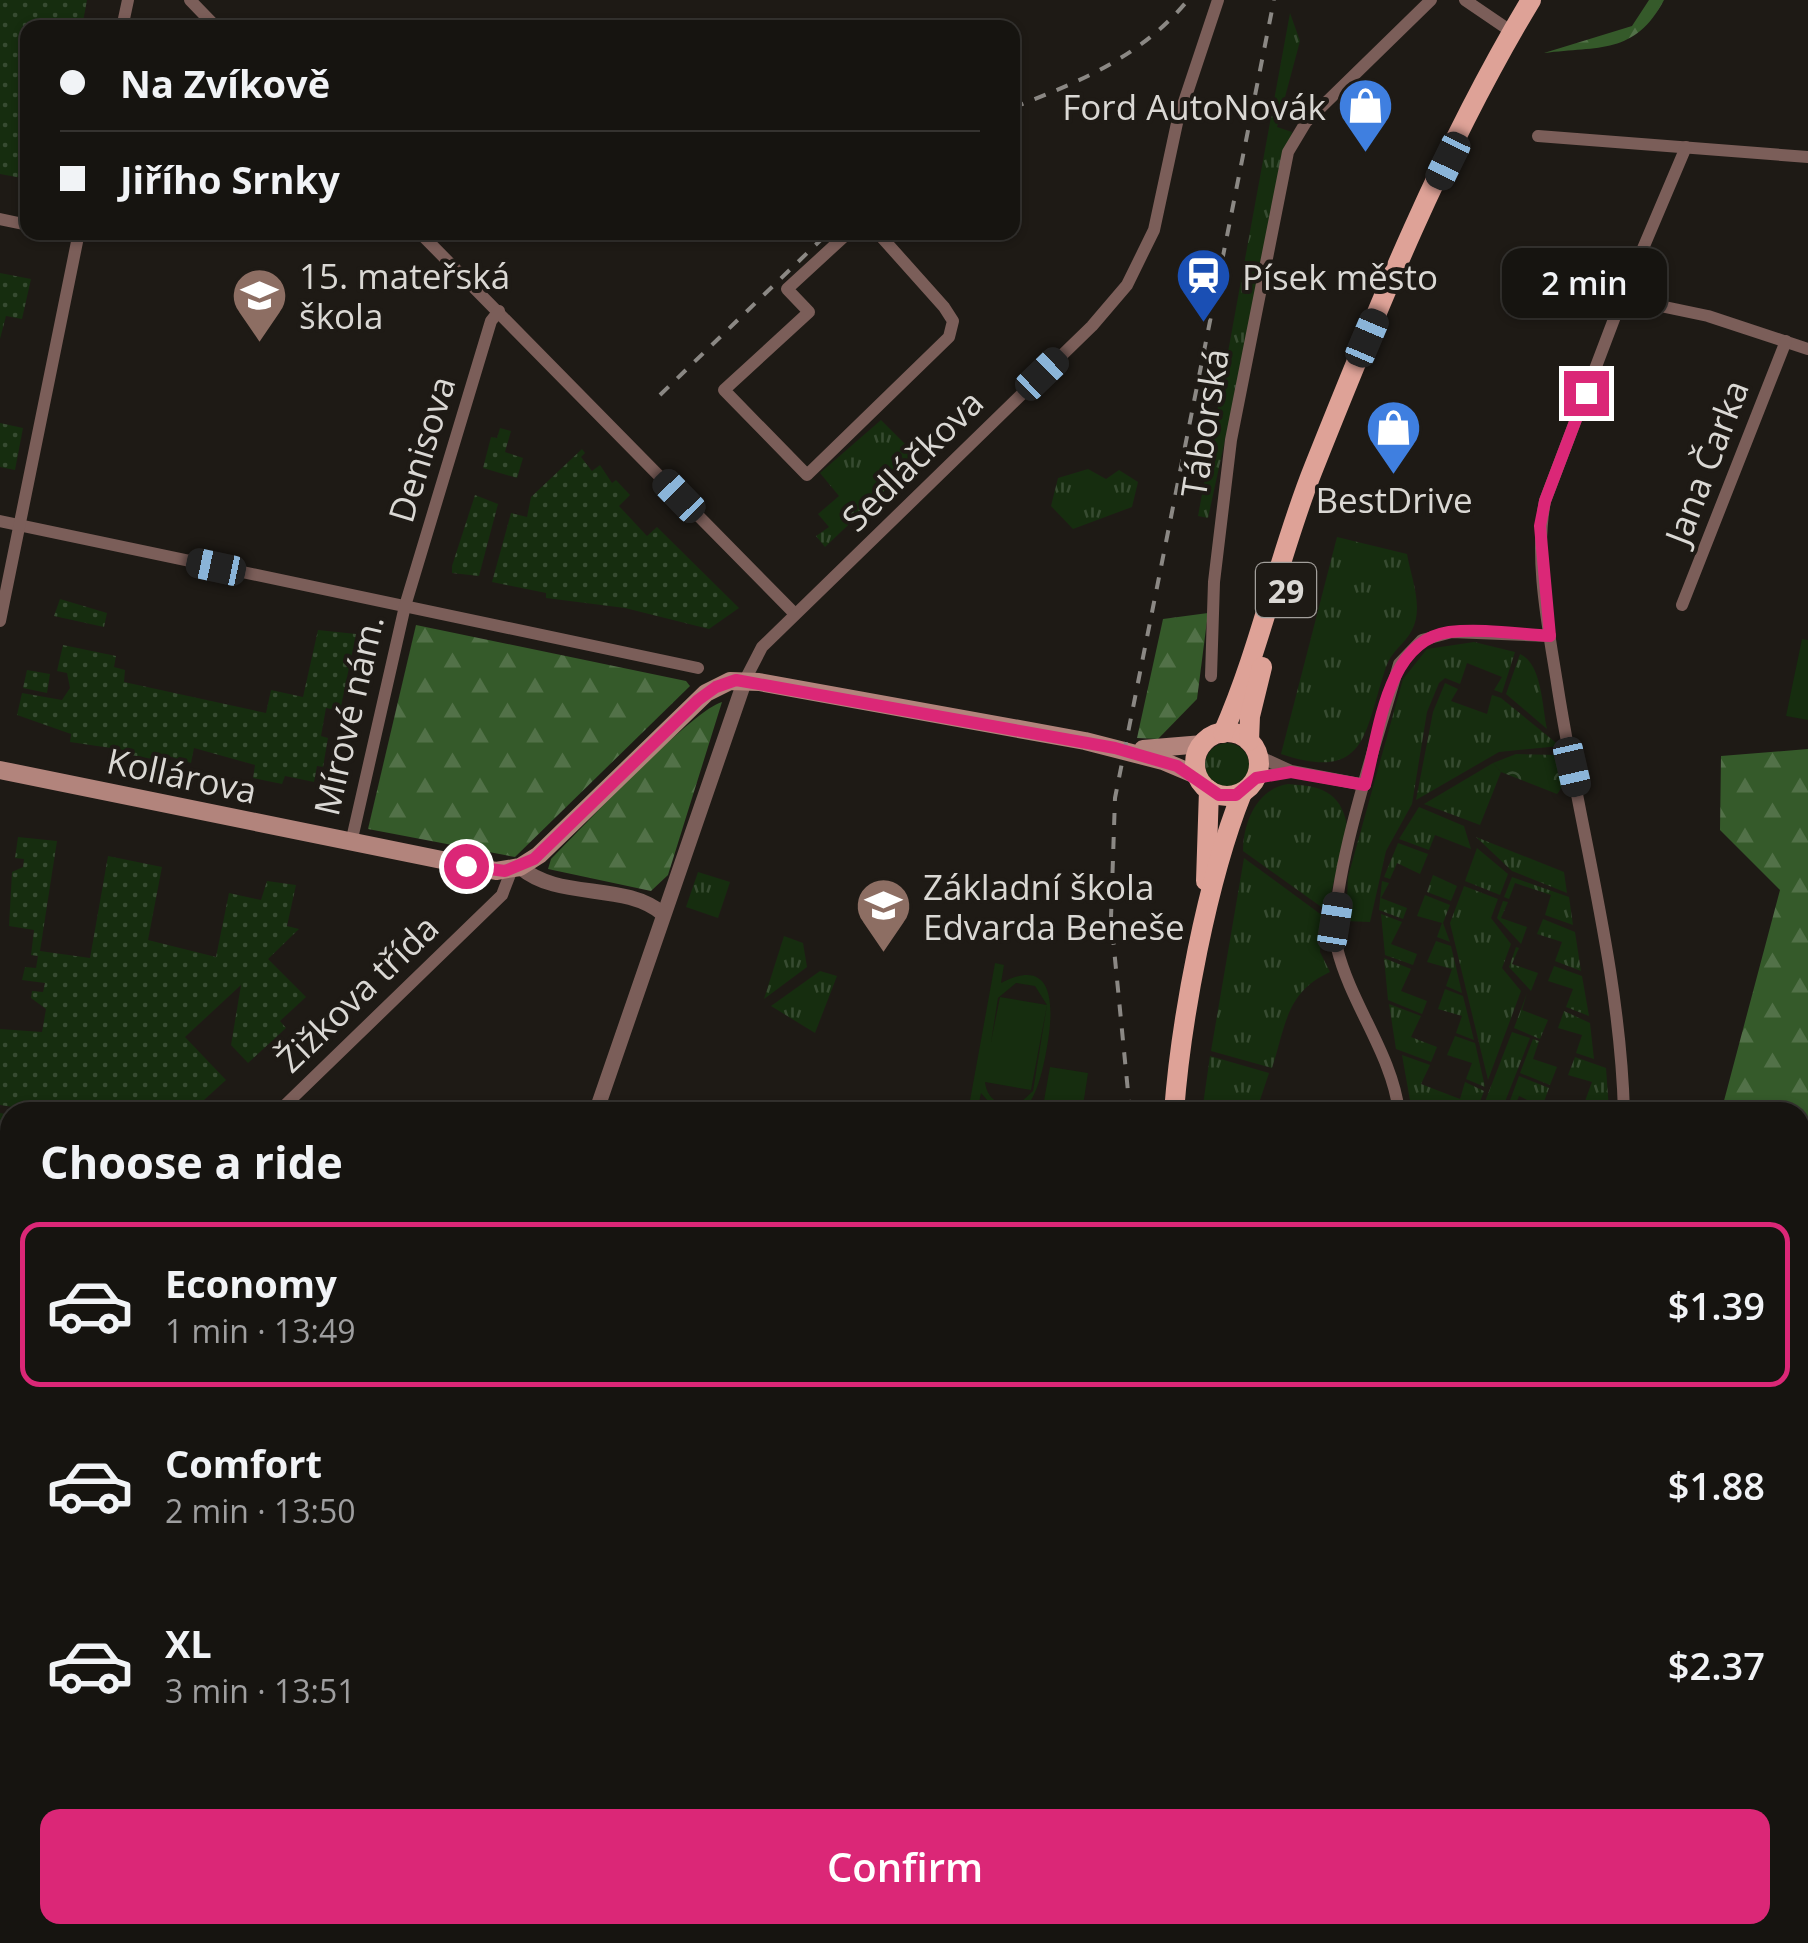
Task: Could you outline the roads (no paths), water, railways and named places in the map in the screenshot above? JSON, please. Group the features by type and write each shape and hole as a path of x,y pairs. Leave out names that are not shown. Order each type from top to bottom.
{"main road":[{"name":"29","path":"1223,733 1314,466 1416,227 1512,32 1532,0"},
{"name":"29","path":"1175,1102 1180,1051 1200,948 1249,785 1255,689 1328,440"},
{"path":"516,868 546,850 706,693 723,683 745,680 1115,748 1165,750 1202,744 1223,733 1254,748"},
{"name":"29","path":"1200,948 1212,811 1202,783 1202,744"},
{"path":"1115,748 1202,783 1219,795 1249,785"},
{"name":"Kollárova","path":"0,770 351,844"},
{"name":"Mírové nám.","path":"351,844 488,870 516,868"}],"street":[{"path":"190,0 209,20"},
{"name":"Sedláčkova","path":"745,680 755,656 795,614 1092,326 1127,286 1154,230 1177,122 1218,0"},
{"name":"Táborská","path":"1211,676 1214,582 1231,440 1288,152 1306,122 1431,0"},
{"path":"1465,0 1512,32"},
{"path":"1538,136 1808,156"},
{"path":"1624,1102 1620,1032 1550,636 1540,526 1545,501 1622,298 1686,147"},
{"path":"0,621 73,240"},
{"path":"427,240 795,614"},
{"path":"840,240 786,288 809,312 724,390 807,475 949,337 952,320 944,306 883,240"},
{"path":"1622,298 1708,316 1808,349"},
{"name":"Denisova","path":"405,606 491,321 499,311"},
{"name":"Jana Čarka","path":"1682,605 1786,341"},
{"path":"0,521 405,606"},
{"name":"Mírové nám.","path":"351,844 405,606 698,668"},
{"path":"1397,1102 1396,1088 1336,943 1344,866 1399,664 1422,640 1452,632 1550,636"},
{"path":"599,1102 745,680"},
{"path":"1254,748 1291,772 1365,785"},
{"path":"1249,785 1291,772"},
{"name":"Mírové nám.","path":"516,868 542,881 644,902 663,914"},
{"name":"Žižkova třída","path":"288,1102 491,906 506,890 516,868"}],"railway":[{"path":"1020,105 1108,66 1150,37 1188,0"},
{"path":"1129,1102 1111,918 1115,798 1274,0"},
{"path":"660,395 821,240"}],"place":[{"name":"Ford AutoNovák","path":"1365,155"},
{"name":"Písek město","path":"1203,325"},
{"name":"15. mateřská škola","path":"260,344"},
{"name":"BestDrive","path":"1394,477"},
{"name":"Základní škola Edvarda Beneše","path":"884,955"}]}
